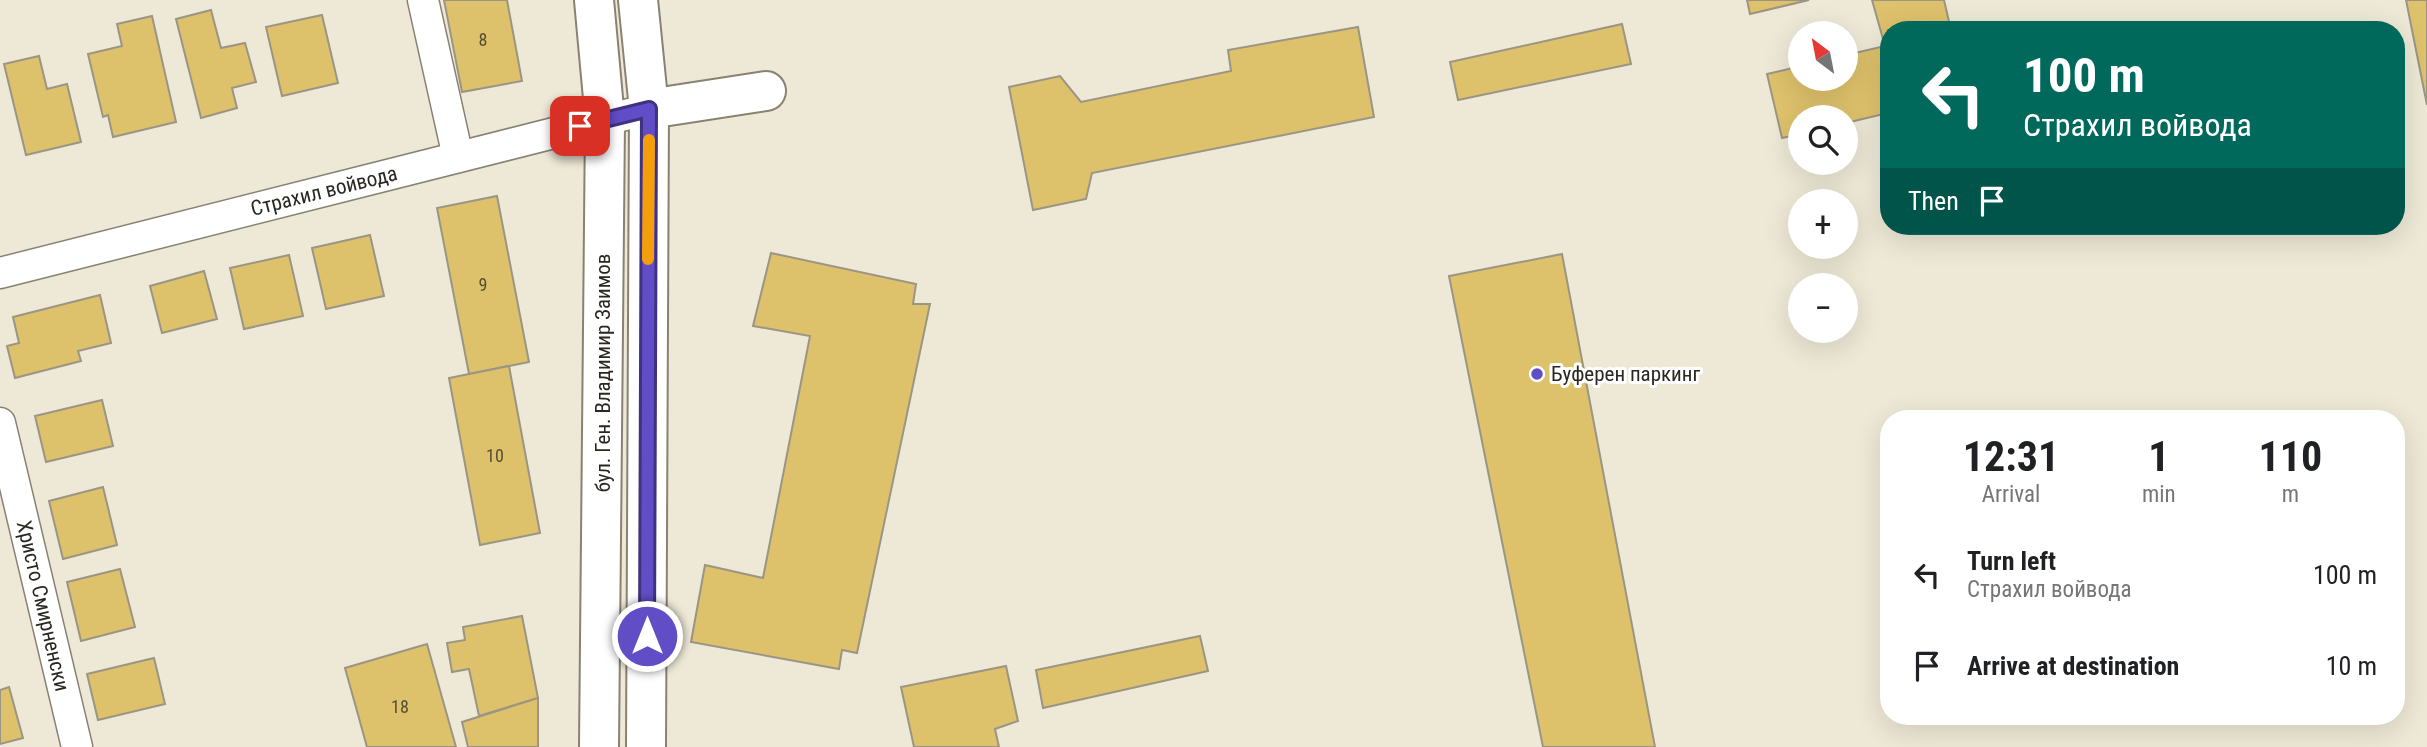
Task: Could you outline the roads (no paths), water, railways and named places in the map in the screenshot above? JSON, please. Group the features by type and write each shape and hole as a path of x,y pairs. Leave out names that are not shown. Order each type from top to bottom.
{"main road":[{"name":"бул. Ген. Владимир Заимов","path":"594,0 605,120 599,747"},
{"path":"638,0 649,109 646,747"},
{"path":"649,109 766,91"}],"street":[{"path":"423,0 458,157"},
{"name":"Страхил войвода","path":"0,273 649,109"},
{"name":"Христо Смирненски","path":"0,424 77,747"}],"place":[{"name":"Буферен паркинг","path":"1537,374"}]}
